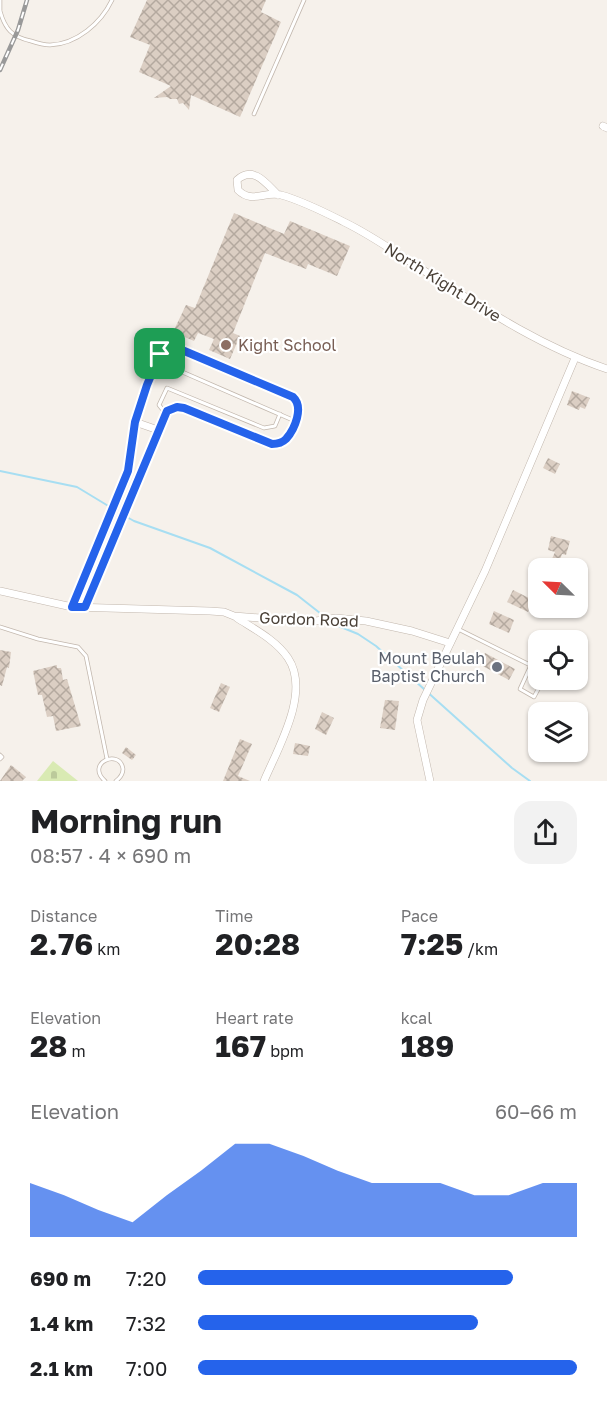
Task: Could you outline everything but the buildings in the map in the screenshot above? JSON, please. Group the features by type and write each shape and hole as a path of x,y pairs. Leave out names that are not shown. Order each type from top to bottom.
{"street":[{"name":"North Kight Drive","path":"278,195 251,198 244,196 237,190 237,180 249,173 259,176 278,195 315,208 363,232 519,329 575,358 607,369"},
{"path":"430,781 417,720 423,700 458,629 575,358"},
{"path":"72,607 128,471 135,422 158,430 85,607"},
{"name":"Gordon Road","path":"0,591 72,607 210,611 224,612 234,616 309,622 336,618 366,621 412,631 450,643"},
{"path":"234,616 276,645 287,657 293,671 296,688 292,711 264,781"}],"lane":[{"path":"0,0 3,24 15,36 50,45 75,38 88,29 99,21 112,0"},
{"path":"254,114 304,0"},
{"path":"135,422 157,361 164,350 175,348 293,397 299,405 295,421 286,439 280,443 272,444 177,407 171,408 166,414 158,430"},
{"path":"157,361 295,421"},
{"path":"166,414 159,405 167,388 264,429 275,426 280,414"},
{"path":"0,627 78,648 86,656 107,759"},
{"path":"458,629 528,664"},
{"path":"528,672 520,689 534,697 538,690"},
{"path":"105,781 100,776 99,768 107,759"},
{"path":"107,759 118,761 122,767 122,775 116,781"}],"green space":[{"path":"53,761 78,781 37,781"}],"waterway":[{"path":"0,471 77,487 110,507"},
{"path":"125,516 210,548 297,595 325,617"},
{"path":"330,620 376,646 512,768 530,781"}],"railway":[{"path":"0,70 18,30 27,0"}],"place":[{"name":"Kight School","path":"226,345"},
{"name":"Mount Beulah Baptist Church","path":"497,667"}],"route":[{"path":"168,348 182,350 293,397 297,400 299,410 286,439 272,444 184,408 171,408 167,411 85,607 72,607 128,471 135,422 160,354 168,348"}]}
